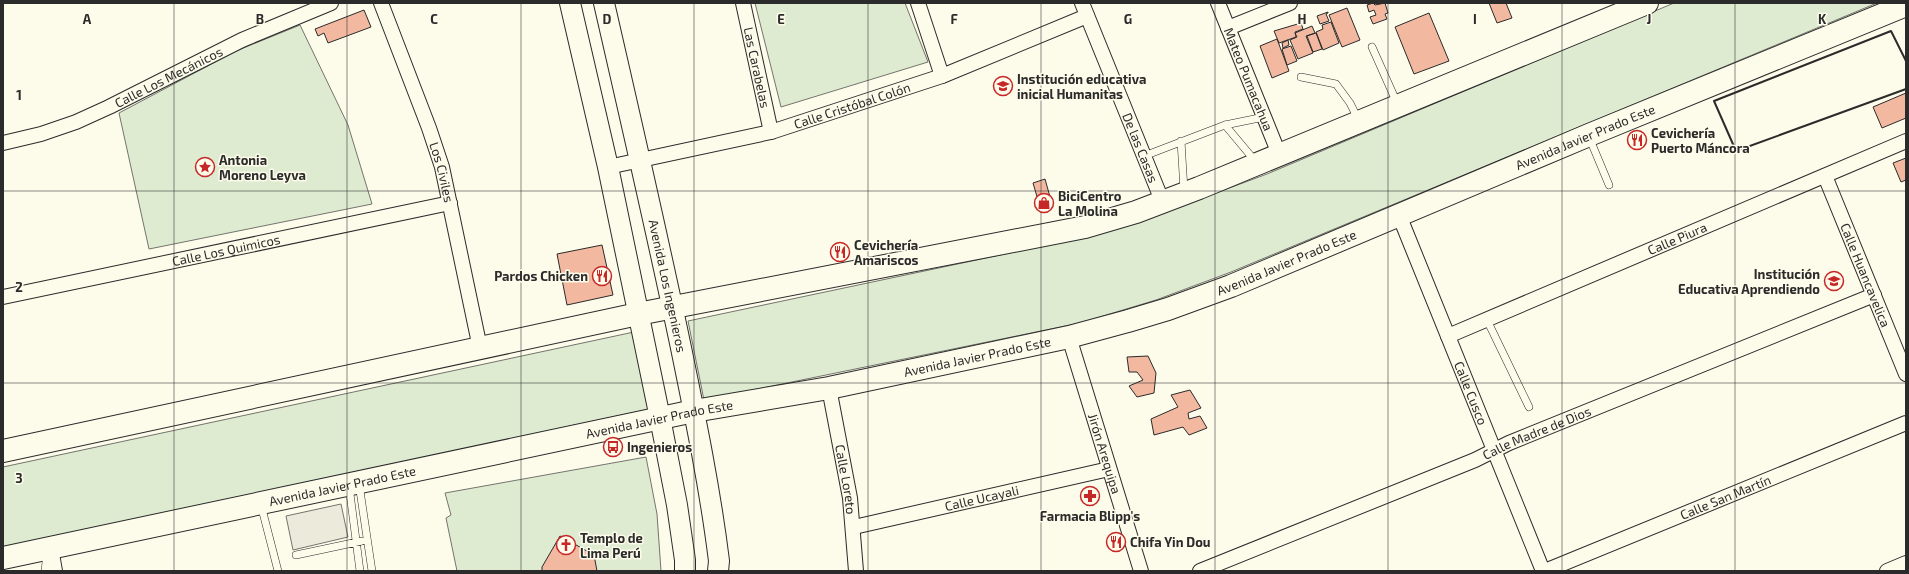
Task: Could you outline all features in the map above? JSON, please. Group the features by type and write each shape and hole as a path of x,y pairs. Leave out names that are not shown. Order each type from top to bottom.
{"main road":[{"path":"3,451 638,314 1061,233 1109,221 1184,194 1647,3"},
{"name":"Avenida Javier Prado Este","path":"3,558 694,411 829,388 1069,337 1128,321 1200,298 1589,135 1903,9"}],"street":[{"name":"Calle Los Mecánicos","path":"3,143 47,133 76,122 242,40 331,3"},
{"name":"Los Civiles","path":"381,3 436,148 450,203 480,348"},
{"path":"570,3 608,167 660,418 677,505 685,560 685,571"},
{"name":"Avenida Los Ingenieros","path":"604,3 640,160 694,411 711,500 719,561 718,571"},
{"name":"Las Carabelas","path":"742,3 771,132"},
{"path":"918,3 942,76"},
{"name":"Mateo Pumacahua","path":"1218,3 1279,154"},
{"path":"1228,28 1290,3"},
{"name":"Calle Cristóbal Colón","path":"608,167 771,132 942,76 1085,10"},
{"name":"De las Casas","path":"1085,10 1163,202"},
{"name":"Calle Piura","path":"1448,336 1906,141"},
{"name":"Calle Huancavelica","path":"1825,176 1906,374"},
{"name":"Calle Los Quimicos","path":"3,297 450,203"},
{"name":"Calle Cusco","path":"1399,215 1544,571"},
{"name":"Calle Madre de Dios","path":"1200,571 1274,542 1874,295"},
{"name":"Jirón Arequipa","path":"1069,337 1140,571"},
{"name":"Calle Loreto","path":"829,388 854,527 856,571"},
{"name":"Calle San Martín","path":"1544,571 1906,423"},
{"name":"Calle Ucayali","path":"854,527 1109,469"},
{"path":"50,548 55,571"},
{"path":"1887,571 1906,563"}],"lane":[{"path":"1372,47 1398,105"},
{"path":"1301,77 1336,84 1350,103 1359,121"},
{"path":"1144,156 1225,125 1264,117"},
{"path":"1225,125 1257,164"},
{"path":"1589,135 1609,185"},
{"path":"1181,141 1184,194"},
{"path":"1487,320 1529,408"},
{"path":"353,483 368,539 372,571"},
{"path":"353,483 360,571"},
{"path":"261,503 278,571"},
{"path":"296,555 368,539"},
{"path":"45,571 50,548"}],"green space":[{"path":"755,3 905,3 928,62 781,107"},
{"path":"1674,3 1877,3 1231,272 1156,300 1080,323 704,400 688,321 1019,251 1135,223 1267,174"},
{"path":"300,25 348,125 372,204 149,249 119,113 236,51"},
{"path":"634,332 650,409 3,547 3,467"},
{"path":"646,457 657,514 661,571 457,571 446,518 451,515 445,493"}],"shaded area":[{"path":"341,504 348,537 293,550 286,516"}],"building":[{"path":"1373,3 1375,5 1385,3 1388,13 1385,14 1387,19 1373,24 1370,17 1376,15 1374,10 1369,12 1367,5"},
{"path":"1489,3 1506,3 1512,18 1497,23"},
{"path":"1347,8 1360,40 1342,47 1329,15"},
{"path":"364,10 371,27 328,43 324,33 318,36 315,29"},
{"path":"1328,12 1326,14 1329,21 1320,24 1317,16"},
{"path":"1429,13 1449,61 1414,74 1395,27"},
{"path":"1331,22 1339,43 1323,50 1316,32 1323,29 1322,25"},
{"path":"1301,23 1303,29 1295,32 1296,37 1279,43 1274,31"},
{"path":"1312,26 1315,33 1306,36 1313,53 1298,59 1290,40 1297,37 1295,33"},
{"path":"1316,33 1322,49 1313,52 1307,36"},
{"path":"1277,39 1289,71 1272,78 1260,46"},
{"path":"1288,40 1289,45 1283,48 1282,43"},
{"path":"1291,46 1297,61 1287,65 1282,49"},
{"path":"1906,93 1906,118 1882,128 1873,107"},
{"path":"1906,158 1906,180 1901,182 1893,163"},
{"path":"1045,179 1052,204 1040,207 1033,183"},
{"path":"602,245 613,295 567,305 557,254"},
{"path":"1148,356 1156,373 1154,393 1137,397 1129,386 1143,380 1137,372 1129,372 1127,357"},
{"path":"1190,390 1201,408 1188,413 1189,419 1200,416 1207,428 1189,435 1183,427 1154,435 1151,419 1178,407 1171,395"},
{"name":"Templo de Lima Perú","path":"560,536 594,555 597,571 542,571 542,567"}],"wall":[{"path":"1906,61 1891,31 1714,101 1736,151 1906,89"}],"place":[{"name":"Institución educativa inicial Humanitas","path":"1003,86"},
{"name":"Cevichería Puerto Máncora","path":"1637,140"},
{"name":"Antonia Moreno Leyva","path":"205,167"},
{"name":"BiciCentro La Molina","path":"1044,203"},
{"name":"Cevichería Amariscos","path":"840,252"},
{"name":"Pardos Chicken","path":"602,276"},
{"name":"Institución Educativa Aprendiendo","path":"1834,281"},
{"name":"Ingenieros","path":"613,447"},
{"name":"Farmacia Blipp's","path":"1090,496"},
{"name":"Chifa Yin Dou","path":"1116,542"},
{"name":"Templo de Lima Perú","path":"566,545"}]}
